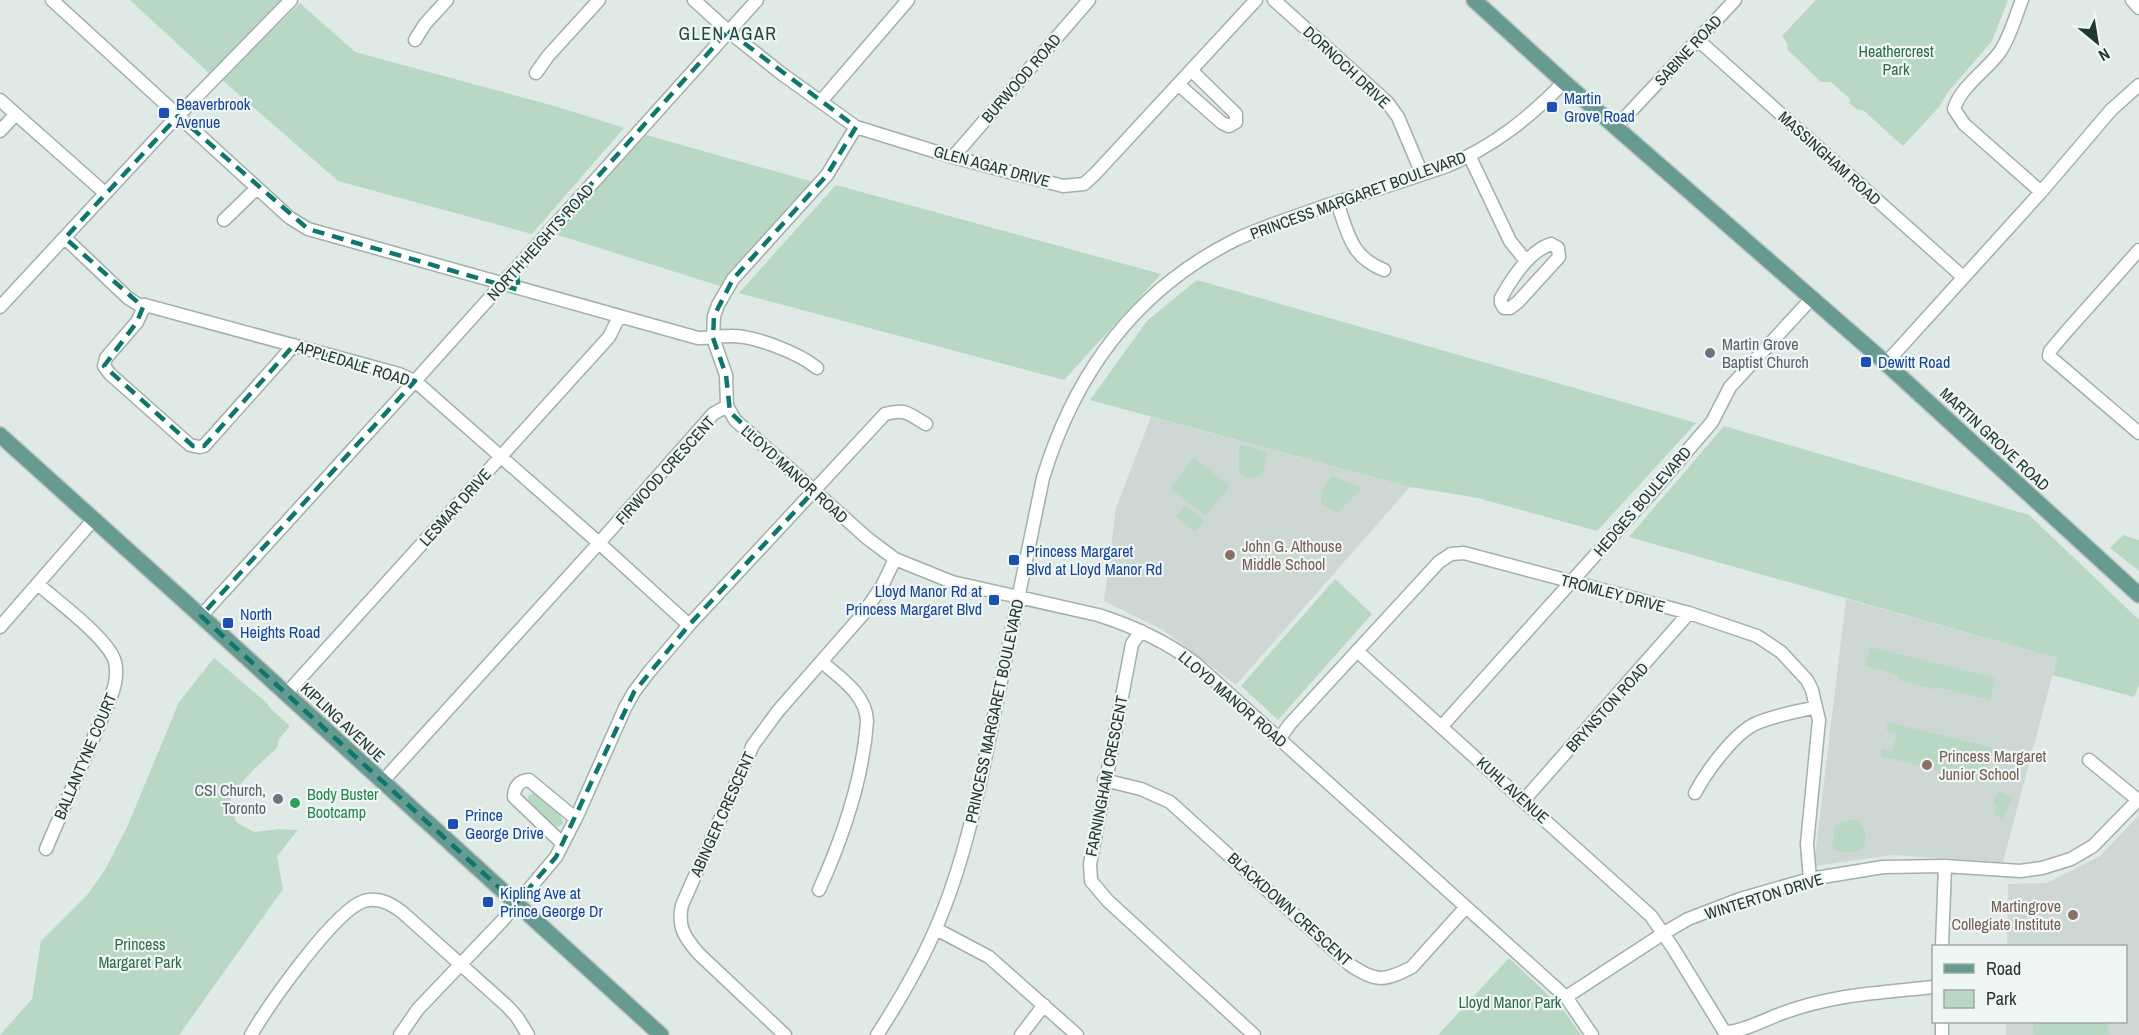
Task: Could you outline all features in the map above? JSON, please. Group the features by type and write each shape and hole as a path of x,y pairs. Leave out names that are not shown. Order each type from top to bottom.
{"main road":[{"name":"MARTIN GROVE ROAD","path":"1474,0 1564,82 1886,363 2139,595"},
{"name":"KIPLING AVENUE","path":"0,435 201,615 661,1035"}],"street":[{"path":"52,0 290,218 318,234 698,338 740,337 792,352 805,358 817,368"},
{"path":"2,301 65,238 178,116 291,0"},
{"path":"415,40 425,24 447,0"},
{"path":"536,73 548,56 599,0"},
{"name":"GLEN AGAR DRIVE","path":"694,0 728,31 782,74 822,100 856,127 953,157 1063,186 1084,184 1256,0"},
{"name":"NORTH HEIGHTS ROAD","path":"201,615 502,285 757,0"},
{"path":"822,100 908,0"},
{"name":"BURWOOD ROAD","path":"953,157 1089,0"},
{"name":"DORNOCH DRIVE","path":"1274,0 1387,102 1398,117 1422,174"},
{"name":"SABINE ROAD","path":"1616,127 1735,0"},
{"path":"2022,0 2000,52 1963,93 1954,109 1964,124 2041,192"},
{"path":"2132,0 2139,8"},
{"name":"MASSINGHAM ROAD","path":"1698,40 1963,276"},
{"path":"1179,85 1222,123 1229,126 1236,122 1236,114 1192,71"},
{"name":"PRINCESS MARGARET BOULEVARD","path":"877,1035 936,929 957,872 975,805 1043,478 1072,401 1095,363 1117,334 1155,294 1191,266 1218,249 1270,225 1470,157 1514,129 1564,82"},
{"path":"1886,363 2041,192 2107,114 2139,85"},
{"path":"0,100 105,194"},
{"path":"0,131 16,114"},
{"name":"FIRWOOD CRESCENT","path":"382,782 713,414 727,406 726,375 713,338 714,316 733,279 827,175 856,127"},
{"path":"1470,157 1510,241 1526,261"},
{"path":"224,220 256,188"},
{"path":"1337,202 1355,250 1369,264 1384,270"},
{"name":"APPLEDALE ROAD","path":"65,238 128,298 139,305 294,345 399,374 415,381 689,625"},
{"path":"1551,244 1557,246 1560,251 1559,257 1518,302 1510,308 1504,308 1501,298 1526,261 1540,249 1551,244"},
{"path":"2138,428 2049,356 2050,351 2066,332 2139,250"},
{"path":"516,267 522,290"},
{"name":"HEDGES BOULEVARD","path":"1442,726 1573,582 1712,422 1730,387 1812,298"},
{"path":"145,305 137,322 106,358 104,366 119,382 193,446 204,446 294,345"},
{"name":"LESMAR DRIVE","path":"286,694 609,336 619,317"},
{"name":"LLOYD MANOR ROAD","path":"727,406 735,420 867,538 895,559 952,582 1098,615 1141,631 1195,663 1566,997 1592,1035"},
{"path":"400,1035 418,1009 503,920 556,857 634,692 689,625 885,414 898,410 906,411 926,424"},
{"path":"0,627 39,585 94,519"},
{"name":"TROMLEY DRIVE","path":"1280,738 1290,724 1439,562 1451,554 1464,553 1689,613 1750,633 1772,645 1807,680 1812,690 1819,720 1807,844 1810,879"},
{"name":"ABINGER CRESCENT","path":"785,1035 699,954 686,939 680,927 679,916 753,745 778,711 873,601 895,559"},
{"name":"BALLANTYNE COURT","path":"39,585 105,645 115,663 116,675 110,699 46,849"},
{"name":"BRYNSTON ROAD","path":"1524,800 1689,613"},
{"name":"FARNINGHAM CRESCENT","path":"1141,631 1132,644 1104,780 1091,853 1091,881 1108,901 1254,1035"},
{"name":"KUHL AVENUE","path":"1357,651 1651,916 1712,1009 1721,1028 1729,1034 1797,1008 1843,996 1932,987"},
{"path":"819,890 840,840 858,783 867,721 867,712 862,701 822,662"},
{"path":"1695,793 1702,780 1729,746 1755,723 1816,707"},
{"path":"2089,760 2138,799"},
{"path":"562,843 514,797 515,789 525,780 529,780 575,818"},
{"name":"BLACKDOWN CRESCENT","path":"1104,780 1141,789 1170,802 1349,964 1368,977 1381,979 1402,973 1412,967 1466,907"},
{"name":"WINTERTON DRIVE","path":"1566,997 1688,919 1740,899 1810,879 1882,867 1945,866 2020,871 2042,868 2061,862 2092,846 2138,799"},
{"path":"1942,945 1945,866"},
{"path":"251,1035 322,938 347,912 364,901 383,901 392,905 512,1011 528,1035"},
{"path":"936,929 989,957 1077,1035"},
{"path":"1022,1035 1044,1005"}],"highlighted area":[{"path":"728,31 856,127 827,175 733,279 714,316 713,338 726,375 730,412 814,491 689,625 634,692 556,857 516,903 201,616 415,381 294,345 204,446 193,446 104,366 137,322 143,307 65,238 178,116 308,229 519,290 516,268"}],"shaded area":[{"name":"John G. Althouse Middle School","path":"1151,417 1410,487 1236,685 1163,630 1104,601 1116,508"},
{"name":"Princess Margaret Junior School","path":"1846,599 2057,658 2003,862 1893,855 1814,866"},
{"name":"Martingrove Collegiate Institute","path":"2139,815 2139,1035 2006,1035 2006,1023 2127,1023 2127,945 2007,945 2008,884 2047,883 2100,856"}],"green space":[{"path":"130,0 289,0 211,75"},
{"name":"Heathercrest Park","path":"1816,0 2008,0 1992,41 1948,92 1939,107 1903,146 1863,110 1858,110 1849,103 1850,99 1831,82 1821,82 1787,49 1788,45 1782,36"},
{"path":"300,3 355,52 558,107 624,128 532,234 338,181 221,79"},
{"path":"643,134 817,182 723,287 555,234"},
{"path":"836,185 1161,274 1064,380 739,293"},
{"path":"1197,280 1696,423 1597,531 1478,498 1410,487 1090,400 1147,321"},
{"path":"1724,426 2029,515 2139,620 2139,685 2134,697 2053,675 2057,658 1629,537"},
{"path":"1244,445 1268,453 1264,471 1260,476 1247,478 1239,471 1239,447"},
{"path":"1194,457 1230,486 1206,516 1170,488"},
{"path":"1332,476 1360,487 1361,490 1337,512 1322,504 1321,500 1323,489"},
{"path":"1185,505 1204,521 1195,532 1176,517"},
{"path":"2123,535 2139,540 2139,571 2110,548"},
{"path":"1335,579 1372,614 1278,720 1241,686"},
{"path":"1870,647 1995,678 1990,700 1898,680 1899,675 1865,666"},
{"name":"Princess Margaret Park","path":"214,658 267,703 290,726 279,739 277,748 230,796 236,822 254,832 280,829 298,830 277,856 283,889 179,1035 0,1035 32,999 41,941 88,894 105,870 128,825 179,702"},
{"path":"1888,722 1993,748 1985,782 1881,756 1882,749 1892,751 1897,733 1886,730"},
{"path":"1998,791 2012,797 2003,819 1994,815 1997,806 1993,805"},
{"path":"533,793 552,806 560,815 563,824 558,827 538,814 528,796"},
{"path":"1850,820 1857,821 1863,826 1864,847 1856,852 1835,851 1832,847 1835,826"},
{"name":"Lloyd Manor Park","path":"1509,958 1562,1008 1581,1035 1438,1035"},
{"path":"2108,1023 2109,1035 2034,1035 2033,1024"}],"place":[{"name":"Martin Grove Road","path":"1552,107"},
{"name":"Beaverbrook Avenue","path":"164,113"},
{"name":"Martin Grove Baptist Church","path":"1710,353"},
{"name":"Dewitt Road","path":"1866,362"},
{"name":"John G. Althouse Middle School","path":"1230,555"},
{"name":"Princess Margaret Blvd at Lloyd Manor Rd","path":"1014,560"},
{"name":"Lloyd Manor Rd at Princess Margaret Blvd","path":"994,600"},
{"name":"North Heights Road","path":"228,623"},
{"name":"Princess Margaret Junior School","path":"1927,765"},
{"name":"CSI Church, Toronto","path":"278,799"},
{"name":"Body Buster Bootcamp","path":"295,803"},
{"name":"Prince George Drive","path":"453,824"},
{"name":"Kipling Ave at Prince George Dr","path":"488,902"},
{"name":"Martingrove Collegiate Institute","path":"2073,915"}],"district":[{"name":"GLEN AGAR","path":"728,34"}]}
